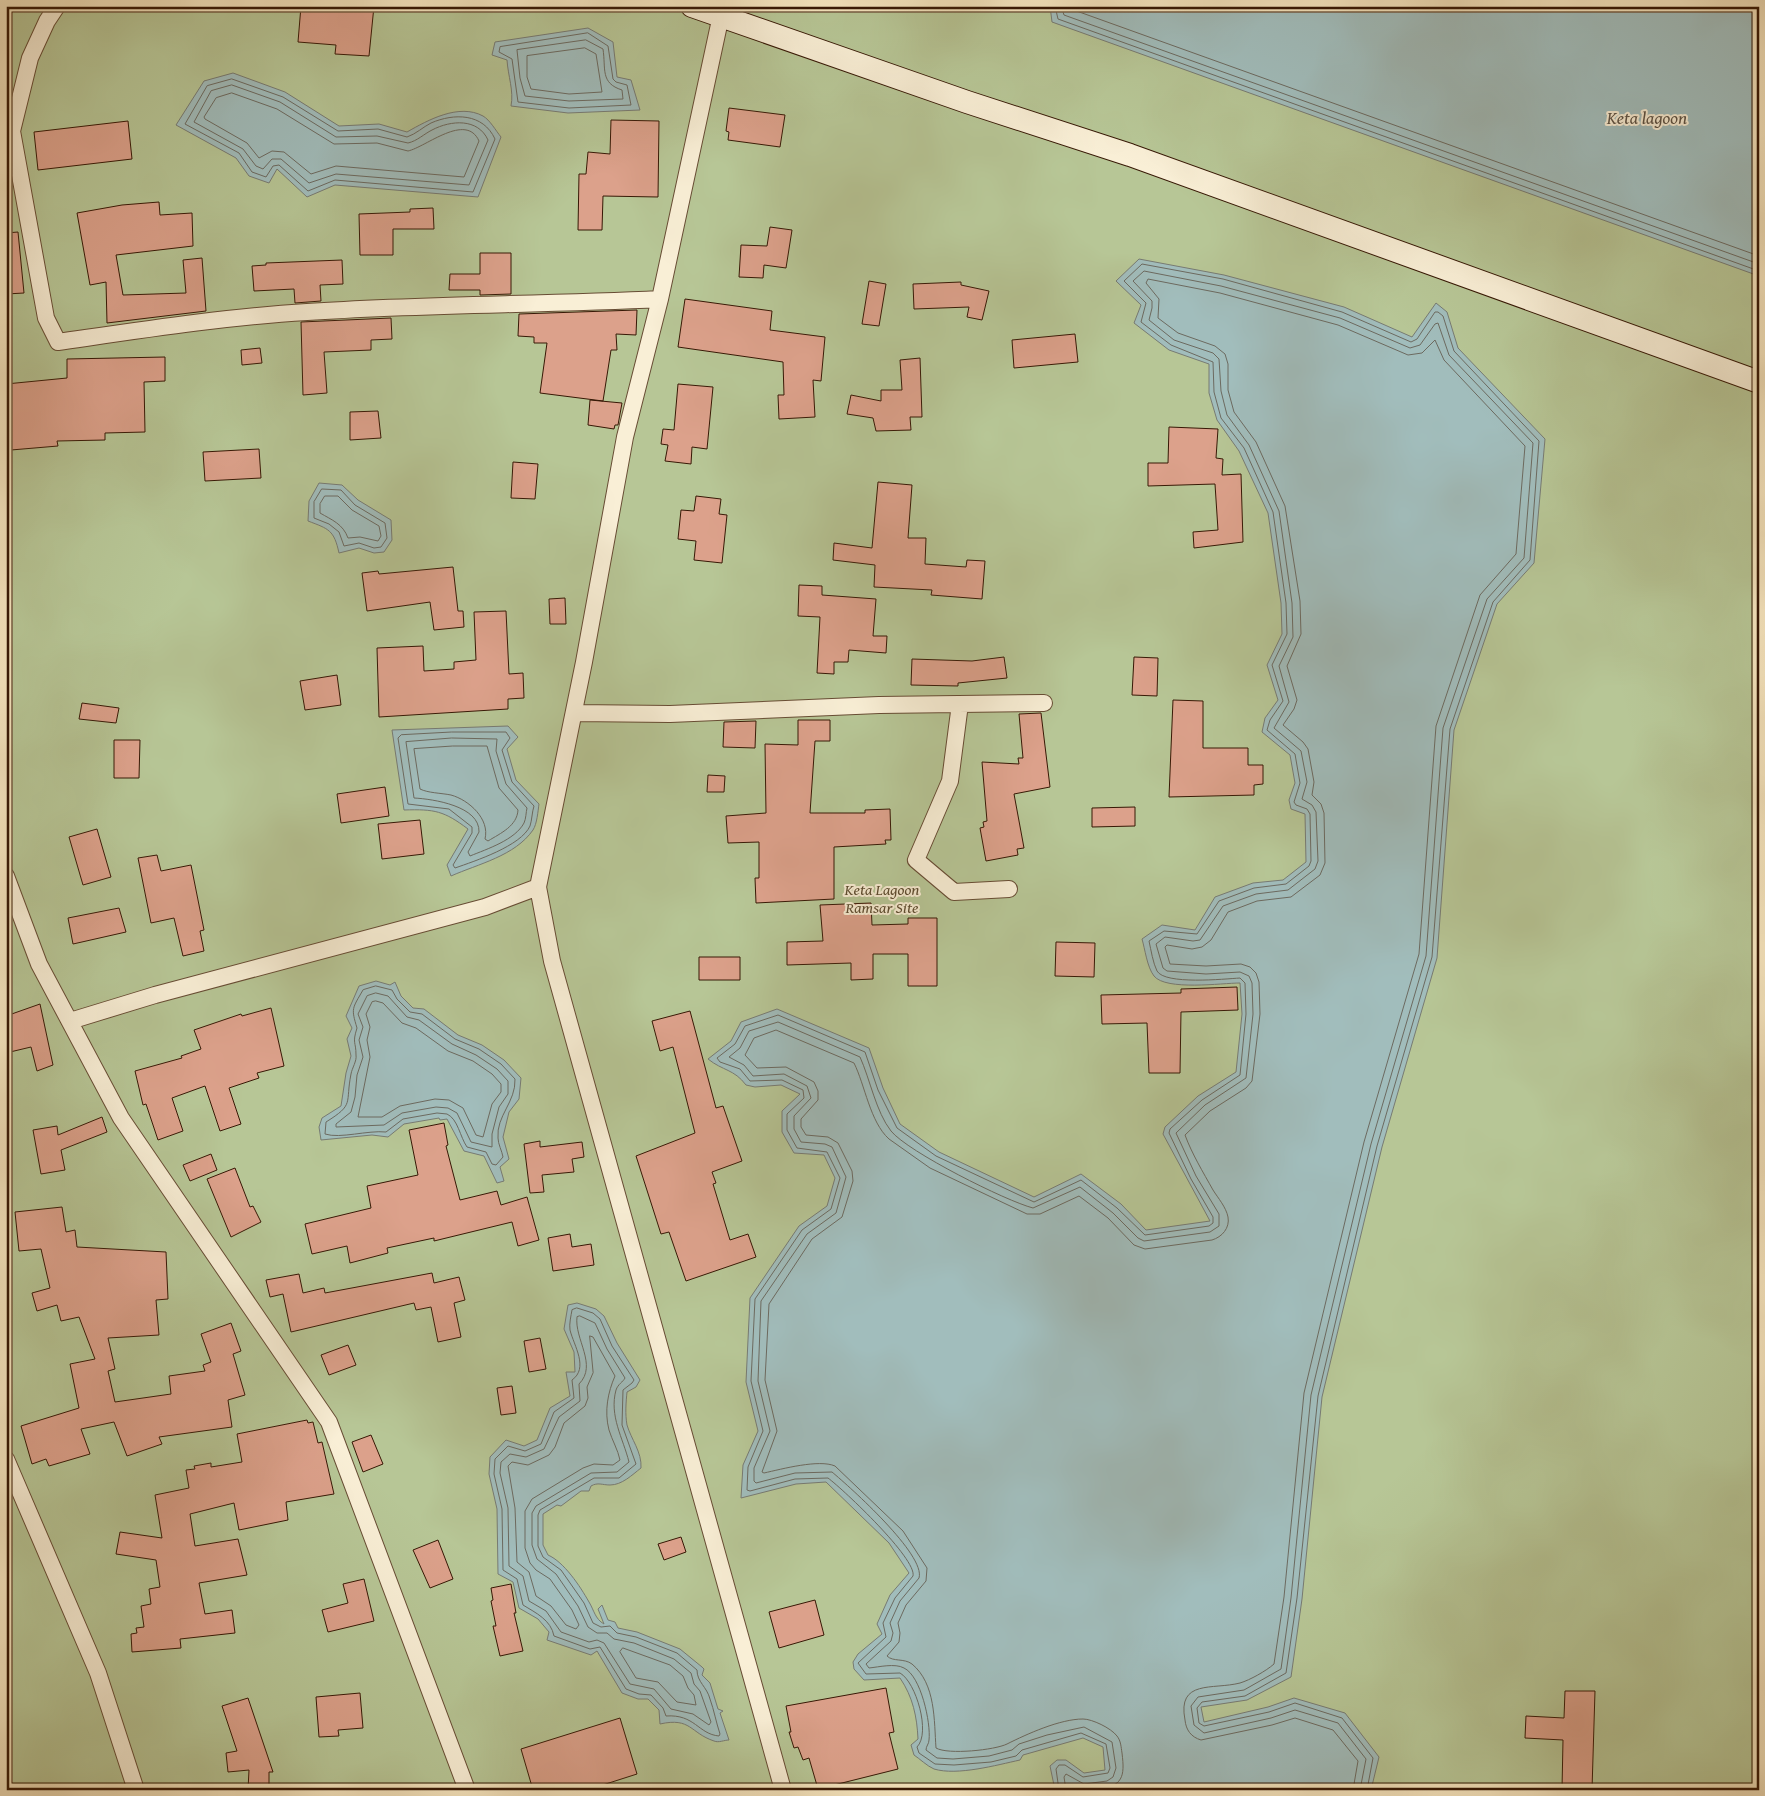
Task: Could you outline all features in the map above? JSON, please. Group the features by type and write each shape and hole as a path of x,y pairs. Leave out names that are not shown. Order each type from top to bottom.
{"main road":[{"path":"692,6 722,11 967,102 1130,155 1759,382"}],"street":[{"path":"57,6 47,21 30,58 12,131 46,318 58,342 177,325 305,312 442,305 660,299"},
{"path":"722,11 660,299 625,437 574,713 538,887 552,961 783,1790"},
{"path":"574,713 670,714 879,705 1044,703"},
{"path":"960,704 950,781 916,860 954,892 1010,889"},
{"path":"6,876 39,964 121,1118 329,1422 467,1790"},
{"path":"70,1021 155,995 485,906 538,887"},
{"path":"6,1459 98,1673 136,1790"}],"green space":[{"name":"Keta Lagoon Ramsar Site","path":"6,6 1759,6 1759,1790 6,1790"}],"water":[{"name":"Keta lagoon","path":"1050,6 1759,6 1759,276 1052,22"},
{"path":"588,28 613,42 617,77 631,80 640,110 568,113 511,106 512,100 507,60 492,55 495,42"},
{"path":"233,73 285,92 339,126 379,124 407,132 434,118 464,111 474,112 486,118 501,137 478,197 335,185 307,197 277,169 269,183 249,176 236,158 176,125 204,81"},
{"path":"1139,259 1224,275 1344,307 1412,337 1436,303 1447,312 1458,348 1545,439 1534,563 1497,604 1454,730 1437,958 1382,1147 1322,1397 1302,1599 1291,1677 1247,1700 1201,1707 1204,1722 1268,1707 1294,1698 1345,1713 1379,1757 1371,1790 1055,1790 1050,1766 1057,1760 1066,1760 1084,1773 1105,1770 1103,1747 1083,1738 1023,1755 1020,1760 989,1767 965,1771 934,1769 914,1755 911,1745 918,1739 917,1723 908,1692 900,1678 864,1680 854,1669 853,1662 858,1654 882,1634 877,1624 890,1595 909,1573 889,1543 826,1482 796,1484 741,1498 743,1465 758,1431 746,1382 750,1298 799,1226 827,1206 835,1178 824,1155 794,1153 782,1132 782,1111 800,1094 781,1085 755,1087 746,1085 733,1073 708,1059 731,1041 741,1022 777,1009 869,1048 883,1088 900,1124 939,1152 1034,1197 1081,1174 1121,1204 1146,1230 1210,1221 1163,1134 1165,1127 1198,1096 1236,1072 1242,1014 1240,983 1182,985 1160,981 1154,976 1150,968 1142,939 1162,925 1195,930 1215,897 1253,883 1283,880 1306,862 1305,814 1291,809 1289,800 1295,783 1290,755 1262,732 1265,718 1278,700 1267,665 1282,634 1281,603 1268,513 1239,451 1217,420 1209,393 1209,364 1169,350 1134,323 1141,305 1116,281"},
{"path":"319,483 342,485 358,500 391,520 392,540 384,552 374,553 359,548 339,553 333,535 321,526 308,521 309,501"},
{"path":"508,726 518,737 507,749 516,780 539,804 533,830 525,839 506,853 451,876 447,865 468,829 439,812 404,810 392,730"},
{"path":"376,981 390,985 395,982 401,996 413,1008 424,1009 458,1035 482,1045 504,1060 521,1078 519,1099 509,1112 503,1137 509,1159 500,1167 504,1181 497,1183 484,1156 464,1151 447,1119 440,1120 439,1118 404,1124 388,1137 372,1135 321,1140 319,1127 322,1118 341,1106 346,1073 351,1056 347,1039 352,1028 346,1016 359,986"},
{"path":"577,1303 596,1309 604,1316 617,1343 640,1380 636,1387 627,1392 626,1412 627,1425 638,1451 641,1468 627,1479 614,1485 593,1485 589,1491 581,1491 561,1506 557,1505 543,1514 543,1545 548,1555 560,1563 576,1582 601,1622 604,1624 598,1609 602,1605 608,1620 615,1622 618,1628 637,1632 680,1649 704,1669 702,1675 710,1683 718,1709 723,1711 720,1713 729,1740 714,1741 684,1724 670,1722 660,1724 659,1710 648,1699 638,1699 622,1693 597,1651 591,1655 547,1640 549,1632 538,1619 519,1608 513,1582 498,1574 497,1509 489,1474 490,1457 506,1440 524,1446 537,1440 550,1408 570,1396 566,1372 575,1372 574,1352 564,1329 568,1305"}],"building":[{"path":"301,6 374,6 369,56 335,54 336,45 298,42"},
{"path":"729,108 785,115 780,147 728,140 729,132 726,131"},
{"path":"611,120 659,121 658,197 603,196 602,230 578,230 579,174 586,174 588,152 610,154"},
{"path":"128,121 132,159 38,170 34,132"},
{"path":"159,202 160,215 192,213 193,246 116,255 123,295 186,293 183,260 202,258 206,311 107,323 106,282 90,285 77,213 122,205"},
{"path":"433,208 434,229 393,229 393,255 360,255 359,214 410,212 410,209"},
{"path":"770,227 792,230 786,268 764,265 763,278 739,277 741,245 767,246"},
{"path":"18,232 24,293 6,294 6,233"},
{"path":"480,253 511,253 511,294 480,295 480,290 449,290 450,274 480,274"},
{"path":"342,260 343,284 320,285 321,301 295,303 294,289 254,291 252,266 266,265 266,263"},
{"path":"869,281 886,284 879,326 862,324"},
{"path":"961,282 961,285 989,291 982,320 967,317 969,307 914,309 913,284"},
{"path":"685,299 772,311 770,330 825,337 821,381 813,380 815,417 779,419 778,395 784,395 783,362 678,347"},
{"path":"637,310 636,335 616,334 617,350 611,350 603,401 540,393 547,343 534,343 534,337 518,336 519,314"},
{"path":"391,318 392,339 371,340 371,350 324,352 327,393 303,395 301,322"},
{"path":"1075,334 1078,362 1014,368 1012,340"},
{"path":"260,348 262,363 242,365 241,350"},
{"path":"165,357 165,381 144,382 145,432 105,433 105,440 57,441 58,446 11,450 6,384 67,378 67,359"},
{"path":"920,358 922,417 910,417 911,430 876,431 873,418 847,414 851,395 881,401 881,390 902,390 900,360"},
{"path":"678,384 713,387 707,449 692,447 691,464 665,461 668,445 661,444 663,429 674,430"},
{"path":"590,400 622,403 618,425 615,425 614,429 588,425"},
{"path":"378,411 381,438 350,440 350,412"},
{"path":"1169,427 1218,429 1216,458 1223,459 1222,475 1241,474 1243,542 1194,548 1193,532 1218,530 1215,484 1148,486 1148,463 1168,463"},
{"path":"259,449 261,478 205,481 203,452"},
{"path":"513,462 538,464 535,499 511,498"},
{"path":"878,482 912,485 908,538 926,538 925,564 966,567 967,560 985,561 982,599 931,595 932,590 874,587 875,565 833,560 834,543 872,548"},
{"path":"696,496 721,499 719,514 727,515 722,563 694,560 696,541 678,539 681,510 694,511"},
{"path":"453,567 458,611 463,611 464,627 434,630 430,602 367,611 362,573 378,571 379,574"},
{"path":"799,585 822,586 822,595 876,599 873,636 887,636 886,653 849,650 848,662 834,662 834,674 817,673 820,617 798,616"},
{"path":"565,598 566,624 550,624 549,599"},
{"path":"506,611 509,674 523,673 524,698 508,699 508,709 379,717 377,648 423,646 424,671 454,669 454,662 476,660 474,612"},
{"path":"1004,657 1007,678 958,683 958,686 911,685 912,659 972,661"},
{"path":"1134,657 1158,658 1157,696 1132,695"},
{"path":"337,675 341,705 305,710 300,681"},
{"path":"1173,700 1203,701 1203,748 1248,748 1248,765 1263,765 1263,784 1254,785 1254,795 1169,797"},
{"path":"82,703 119,708 116,723 79,719"},
{"path":"1041,713 1050,787 1014,794 1024,848 1017,849 1018,855 986,861 980,828 984,827 983,822 987,821 982,762 1019,764 1018,758 1023,758 1019,714"},
{"path":"798,720 830,720 830,741 815,741 810,813 865,813 865,810 890,809 891,840 885,840 886,844 834,847 834,899 756,903 755,878 759,878 759,842 728,843 726,816 766,813 765,744 798,745"},
{"path":"756,721 755,748 723,747 724,722"},
{"path":"114,740 140,740 139,778 114,778"},
{"path":"708,775 725,776 724,792 707,792"},
{"path":"385,787 389,816 341,823 337,794"},
{"path":"1135,807 1135,826 1092,827 1092,808"},
{"path":"420,820 424,854 382,859 378,824"},
{"path":"97,829 111,877 83,885 69,837"},
{"path":"157,855 161,871 191,865 204,930 200,931 204,951 183,956 174,918 151,923 138,858"},
{"path":"871,903 872,925 908,924 908,918 937,918 937,986 908,986 908,954 873,954 873,979 851,980 851,963 787,965 787,942 823,941 820,905"},
{"path":"119,908 126,932 73,944 68,918"},
{"path":"1056,942 1095,943 1094,977 1055,976"},
{"path":"699,957 740,957 740,980 699,980"},
{"path":"1237,987 1238,1010 1181,1012 1180,1073 1149,1073 1147,1023 1102,1024 1101,995 1181,993 1181,989"},
{"path":"40,1004 53,1065 37,1071 31,1047 10,1052 6,1033 6,1016"},
{"path":"271,1008 284,1066 257,1073 259,1078 229,1088 241,1124 220,1131 205,1086 172,1098 183,1131 158,1140 146,1104 143,1105 135,1071 182,1058 181,1056 201,1049 194,1030 241,1014 242,1016"},
{"path":"690,1011 716,1108 723,1106 742,1161 712,1172 716,1183 713,1184 730,1240 748,1234 756,1257 686,1281 669,1232 661,1234 636,1156 695,1133 673,1047 660,1051 652,1021"},
{"path":"102,1117 107,1132 61,1150 65,1170 41,1174 33,1130 57,1126 58,1135"},
{"path":"444,1123 448,1145 446,1146 460,1200 497,1191 501,1205 527,1197 539,1240 518,1246 512,1222 434,1241 434,1238 387,1248 388,1253 350,1263 347,1246 312,1254 305,1224 371,1208 367,1186 418,1175 409,1130"},
{"path":"540,1141 540,1147 582,1142 584,1157 572,1159 574,1172 542,1175 544,1192 530,1193 524,1144"},
{"path":"211,1154 217,1170 190,1181 183,1165"},
{"path":"235,1168 250,1207 253,1206 261,1222 231,1237 207,1179"},
{"path":"62,1207 66,1232 75,1230 77,1247 166,1252 168,1299 156,1300 159,1335 108,1338 115,1369 108,1371 115,1402 171,1394 169,1376 205,1371 203,1365 211,1362 201,1334 231,1323 241,1351 233,1354 245,1395 228,1400 232,1427 159,1437 162,1444 127,1456 114,1422 81,1429 90,1454 49,1466 46,1459 32,1464 21,1426 79,1408 70,1364 95,1359 79,1317 61,1321 57,1305 37,1311 32,1293 50,1288 41,1249 19,1251 15,1212"},
{"path":"570,1234 572,1247 591,1244 594,1265 553,1271 548,1238"},
{"path":"432,1273 434,1283 459,1277 465,1300 454,1303 461,1337 438,1342 431,1307 416,1310 414,1303 291,1332 283,1294 270,1297 266,1280 299,1274 303,1293 324,1288 325,1293"},
{"path":"540,1338 546,1369 529,1372 524,1341"},
{"path":"348,1345 356,1365 329,1375 321,1355"},
{"path":"512,1386 516,1413 501,1415 497,1388"},
{"path":"307,1420 308,1423 313,1422 318,1443 322,1442 334,1494 286,1502 288,1520 239,1530 234,1503 190,1514 195,1546 238,1539 247,1575 199,1583 205,1614 232,1610 235,1633 180,1639 181,1648 132,1652 131,1634 137,1633 136,1628 144,1627 141,1606 151,1604 149,1589 160,1587 156,1560 116,1554 120,1532 162,1538 155,1495 189,1488 186,1470 195,1469 194,1466 211,1463 211,1467 242,1462 237,1434"},
{"path":"371,1435 383,1464 363,1472 352,1442"},
{"path":"681,1537 686,1552 664,1560 658,1544"},
{"path":"438,1540 453,1579 430,1588 413,1550"},
{"path":"364,1579 374,1621 328,1632 322,1610 348,1603 343,1584"},
{"path":"511,1584 516,1613 514,1613 523,1651 500,1656 493,1626 496,1626 491,1601 493,1600 491,1588"},
{"path":"815,1600 824,1635 779,1648 769,1612"},
{"path":"886,1688 894,1732 889,1733 898,1769 818,1789 809,1758 803,1760 798,1747 794,1748 789,1732 791,1732 786,1706"},
{"path":"1565,1691 1595,1691 1592,1790 1562,1790 1563,1740 1525,1738 1526,1716 1564,1718"},
{"path":"360,1693 363,1728 338,1730 339,1736 319,1737 316,1697"},
{"path":"248,1698 273,1772 269,1772 269,1790 248,1790 249,1770 228,1772 226,1753 237,1751 222,1706"},
{"path":"620,1718 637,1774 587,1790 533,1790 521,1749"}]}
